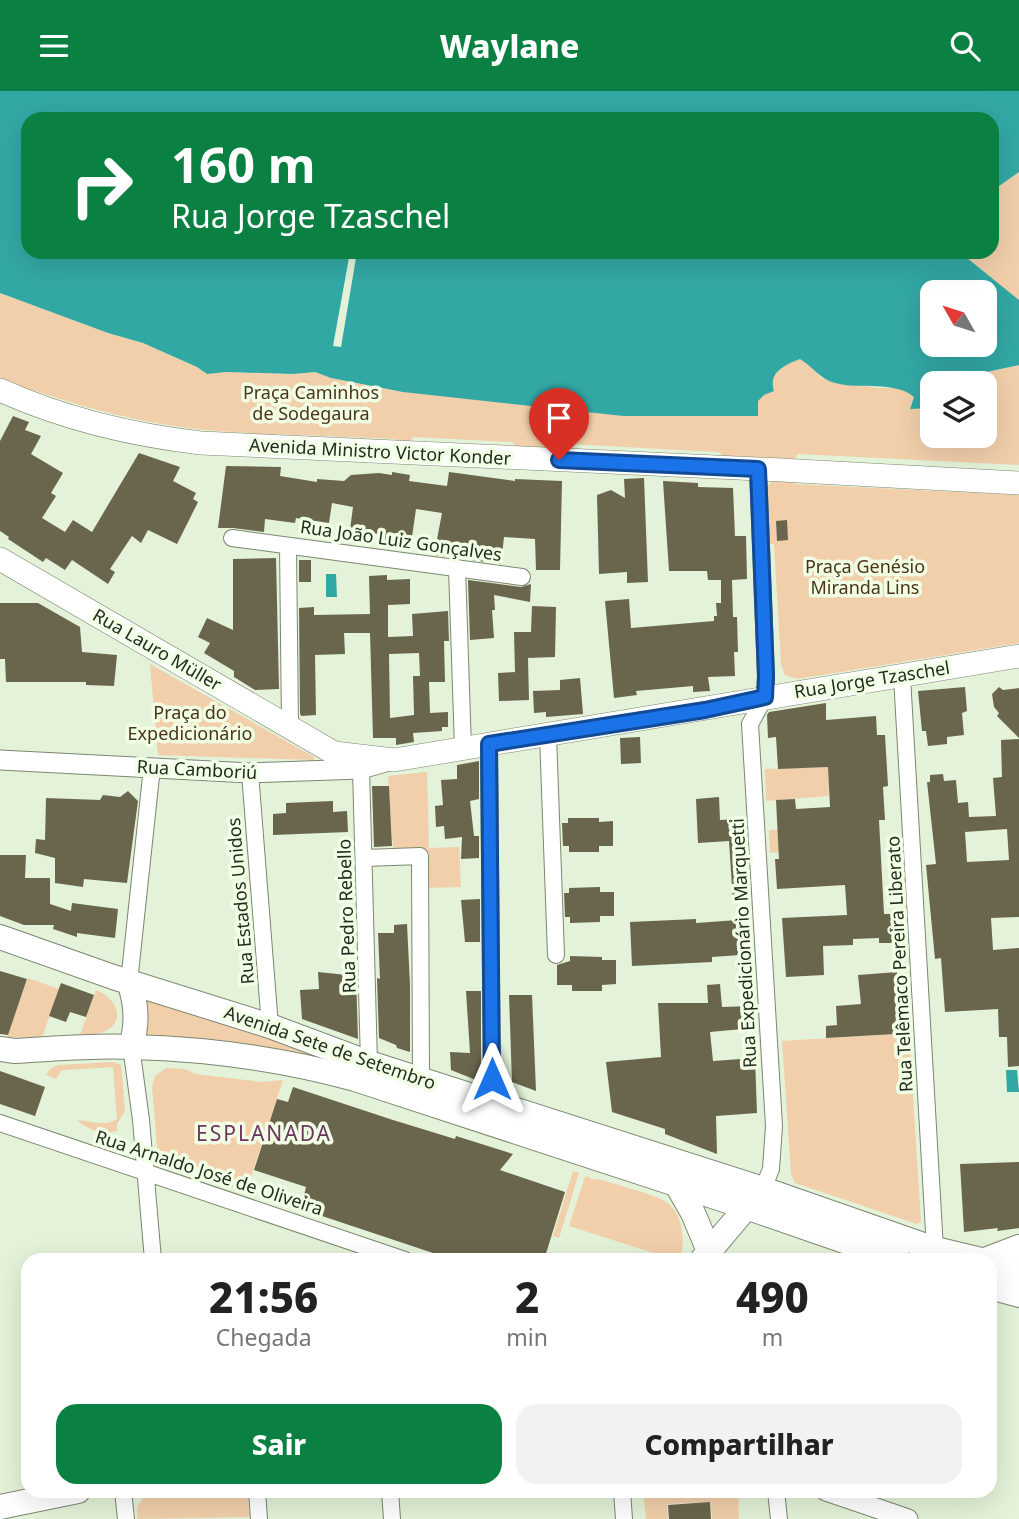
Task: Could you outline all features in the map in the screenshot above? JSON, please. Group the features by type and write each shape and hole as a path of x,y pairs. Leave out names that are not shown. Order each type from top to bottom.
{"main road":[{"name":"Avenida Ministro Victor Konder","path":"2,394 101,426 157,438 201,443 1019,483"},
{"name":"Rua Lauro Müller","path":"0,559 334,753 394,760"},
{"name":"Rua Jorge Tzaschel","path":"394,760 1019,656"},
{"name":"Avenida Sete de Setembro","path":"0,937 129,982 271,1026 369,1063 763,1189 952,1253"},
{"path":"129,982 135,1000 136,1019 131,1046"},
{"name":"Avenida Sete de Setembro","path":"0,1049 15,1051 131,1046 248,1055 307,1065 746,1207 879,1253"},
{"path":"677,1185 693,1213 704,1253"},
{"path":"707,1253 763,1189"},
{"path":"997,1255 1019,1247"},
{"path":"997,1265 1019,1272"},
{"path":"997,1289 1019,1295"},
{"path":"16,1509 54,1498"}],"street":[{"path":"758,469 765,697"},
{"path":"232,538 288,545"},
{"name":"Rua João Luiz Gonçalves","path":"290,727 288,545 522,577"},
{"path":"457,568 463,748"},
{"name":"Rua Telêmaco Pereira Liberato","path":"902,677 935,1249"},
{"name":"Rua Expedicionário Marquetti","path":"763,1189 771,1169 774,1126 751,724 765,697"},
{"path":"548,734 556,955"},
{"path":"489,744 492,1103"},
{"name":"Rua Camboriú","path":"0,760 250,773 361,769 394,760"},
{"path":"129,982 152,768"},
{"name":"Rua Pedro Rebello","path":"361,769 369,1063"},
{"name":"Rua Estados Unidos","path":"250,773 271,1026"},
{"path":"365,858 420,856 421,1080"},
{"path":"131,1046 152,1253"},
{"name":"Rua Arnaldo José de Oliveira","path":"0,1123 384,1253"},
{"path":"124,1498 126,1519"},
{"path":"258,1498 259,1519"},
{"path":"390,1498 392,1519"},
{"path":"622,1498 624,1519"},
{"path":"777,1498 779,1519"},
{"path":"846,1498 908,1519"}],"green space":[{"path":"1019,172 1019,300 998,283 998,280 994,280 967,259 999,259 999,186"},
{"name":"Praça Caminhos de Sodegaura","path":"0,293 108,333 143,343 207,374 315,372 331,378 392,390 623,416 758,416 758,401 772,384 773,378 782,366 800,359 812,366 821,378 877,388 904,388 914,397 910,408 920,408 920,448 997,448 997,371 991,371 1019,365 1019,465 798,454 791,463 728,460 718,452 568,444 562,452 520,450 512,442 414,437 405,445 400,445 395,439 275,434 271,438 257,438 251,433 195,429 142,420 89,408 36,391 29,394 0,381"},
{"name":"Praça Genésio Miranda Lins","path":"790,479 795,484 1019,495 1019,643 797,679 785,675 781,664 774,544 769,544 767,487 772,481"},
{"name":"Praça do Expedicionário","path":"150,664 314,757 314,760 158,755"},
{"path":"828,767 829,796 766,801 765,769"},
{"path":"427,772 429,848 459,847 461,887 425,888 424,849 393,849 388,776"},
{"path":"769,830 778,830 779,852 770,853"},
{"path":"28,978 59,989 42,1038 7,1037"},
{"path":"96,990 113,1003 116,1022 103,1032 80,1035"},
{"path":"147,1000 339,1060 353,1068 238,1043 199,1038 151,1037 146,1033"},
{"path":"909,1033 921,1222 917,1224 795,1183 791,1174 782,1041"},
{"path":"114,1062 121,1065 125,1111 117,1124 117,1131 96,1131 77,1120 102,1123 117,1119 113,1067 61,1071 56,1079 46,1075 58,1065"},
{"path":"166,1068 262,1082 283,1080 246,1192 227,1185 217,1174 184,1164 172,1166 158,1159 152,1086 155,1076"},
{"path":"573,1171 579,1173 559,1238 553,1236"},
{"path":"585,1177 647,1194 669,1204 674,1209 682,1231 681,1253 653,1253 569,1226"},
{"path":"143,1498 248,1498 250,1517 137,1519 137,1507"},
{"path":"644,1498 738,1498 739,1519 712,1519 711,1502 667,1504 668,1519 646,1519"}],"water":[{"path":"0,91 1019,91 1019,172 999,186 999,112 21,112 21,259 968,259 994,280 920,280 920,357 998,357 998,283 1019,300 1019,365 991,371 920,371 920,408 910,409 914,397 906,392 887,387 845,385 830,381 800,359 776,374 773,379 774,391 758,401 758,416 623,416 403,392 331,378 315,372 207,374 143,343 108,333 0,293"},
{"path":"326,574 336,574 337,597 326,597"},
{"path":"1006,1070 1017,1070 1019,1092 1007,1092"}],"pier":[{"path":"349,259 356,259 341,347 333,346"}],"building":[{"path":"13,416 29,422 25,430 41,436 31,454 63,473 51,493 56,496 42,518 65,532 73,520 92,532 139,453 180,467 173,481 196,493 193,499 198,502 177,544 148,530 141,543 132,536 110,569 115,572 108,584 72,560 65,570 46,558 43,562 8,539 9,537 0,531 0,441"},
{"path":"226,466 281,467 280,476 317,482 317,479 344,481 351,475 392,475 392,472 410,475 409,481 447,486 449,472 515,481 562,481 560,570 536,570 535,539 504,537 501,564 434,555 442,513 416,509 412,537 399,536 397,548 382,545 384,535 350,530 353,507 332,503 329,523 296,518 295,523 265,519 264,532 218,528"},
{"path":"644,478 648,582 627,583 627,572 599,574 597,495 611,490 625,498 624,479"},
{"path":"663,481 698,483 698,487 733,488 735,536 746,536 747,579 732,580 733,617 737,617 738,652 734,652 735,676 708,677 710,691 693,692 693,686 636,691 637,695 614,698 605,601 629,599 631,628 714,621 714,616 717,616 716,603 721,603 721,580 708,580 707,571 669,571"},
{"path":"787,520 788,540 777,541 776,521"},
{"path":"276,558 279,689 255,690 234,677 234,671 204,653 210,643 198,637 207,618 233,630 233,559"},
{"path":"299,560 311,560 311,582 299,582"},
{"path":"387,575 387,580 410,579 410,604 388,605 388,637 413,636 412,614 448,611 449,641 444,641 445,682 429,682 430,713 448,712 448,727 442,727 442,731 413,733 414,742 396,745 396,738 373,738 370,633 344,633 345,654 315,655 316,715 301,716 300,713 299,608 314,607 314,615 370,614 369,576","holes":["419,653 420,676 413,676 414,715 390,718 389,654"]},
{"path":"468,580 521,587 531,584 530,602 494,595 494,638 470,640"},
{"path":"0,603 38,603 80,627 82,652 117,655 114,686 86,685 86,682 6,682 5,659 0,659"},
{"path":"532,606 556,607 555,657 528,658 529,700 499,701 498,673 515,672 514,632 531,632"},
{"path":"580,678 583,714 546,717 546,712 534,713 533,691 560,690 560,680"},
{"path":"965,687 967,711 962,713 964,735 947,737 947,744 928,746 926,731 922,731 918,691"},
{"path":"999,687 1003,690 1019,688 1019,738 997,716 999,713 994,707 992,694"},
{"path":"826,703 826,720 876,716 877,735 885,735 888,786 883,787 885,820 879,820 884,914 893,914 894,943 879,943 879,938 853,939 853,945 823,946 824,975 786,977 782,918 847,915 845,885 777,889 775,859 779,859 776,800 795,799 796,809 830,807 828,767 778,769 776,737 768,738 767,715 769,712"},
{"path":"640,737 641,763 621,764 620,738"},
{"path":"1019,739 1019,917 991,918 993,950 1019,948 1019,1066 1008,1067 1007,1037 999,1037 998,1009 945,1012 941,958 935,959 926,865 936,864 927,782 930,782 930,775 943,774 944,781 956,780 958,803 968,802 969,817 996,816 993,778 1002,777 1001,740","holes":["1007,829 1009,860 967,862 965,832"]},
{"path":"479,761 479,799 470,801 474,836 479,836 479,858 461,859 462,837 445,839 444,826 436,827 435,806 443,805 441,780 457,779 457,765"},
{"path":"372,786 389,786 392,846 374,847"},
{"path":"128,791 138,801 127,883 84,879 83,887 55,883 55,858 35,853 36,839 45,840 46,798 100,800 103,795 120,797"},
{"path":"719,797 720,820 741,819 746,901 733,902 729,841 698,843 696,799"},
{"path":"333,801 333,812 347,811 348,832 273,835 273,814 286,813 286,803"},
{"path":"568,818 613,821 613,846 599,846 599,852 569,852 569,846 563,846 562,823 568,823"},
{"path":"0,855 26,855 25,878 50,878 50,904 71,911 72,903 118,909 115,938 77,933 77,937 53,929 54,925 24,925 0,916"},
{"path":"600,887 600,892 614,892 614,916 600,916 600,922 570,923 570,917 565,917 564,893 569,893 569,888"},
{"path":"480,899 480,942 465,942 461,900"},
{"path":"696,919 696,923 738,920 740,955 712,957 712,962 632,966 630,922"},
{"path":"407,924 410,1052 379,1038 377,978 380,979 378,933 394,933 394,925"},
{"path":"570,956 616,960 616,984 602,985 602,991 572,991 572,985 557,985 557,965 570,961"},
{"path":"0,971 27,979 8,1035 0,1034"},
{"path":"318,972 356,976 358,1039 302,1019 300,990 319,989"},
{"path":"897,972 898,1027 895,1027 895,1034 826,1038 826,1026 837,1025 836,1006 861,1004 858,975"},
{"path":"61,983 94,995 86,1017 70,1012 66,1022 49,1016"},
{"path":"720,984 722,1007 751,1006 753,1028 710,1032 713,1061 755,1058 757,1113 716,1116 717,1154 665,1134 665,1129 612,1112 606,1062 661,1057 658,1003 708,1003 707,985"},
{"path":"466,991 481,991 481,1082 451,1070 450,1052 470,1053"},
{"path":"509,995 532,995 536,1091 512,1082"},
{"path":"0,1071 45,1087 35,1116 0,1104"},
{"path":"293,1087 455,1139 456,1136 513,1154 500,1170 565,1192 546,1253 433,1253 301,1209 306,1187 254,1170 277,1099 288,1102"},
{"path":"1019,1162 1019,1228 964,1232 960,1164"},
{"path":"710,1502 711,1519 669,1519 668,1505"}],"district":[{"name":"ESPLANADA","path":"264,1134"}],"route":[{"path":"492,1079 489,744 705,710 765,697 758,469 559,460"}]}
